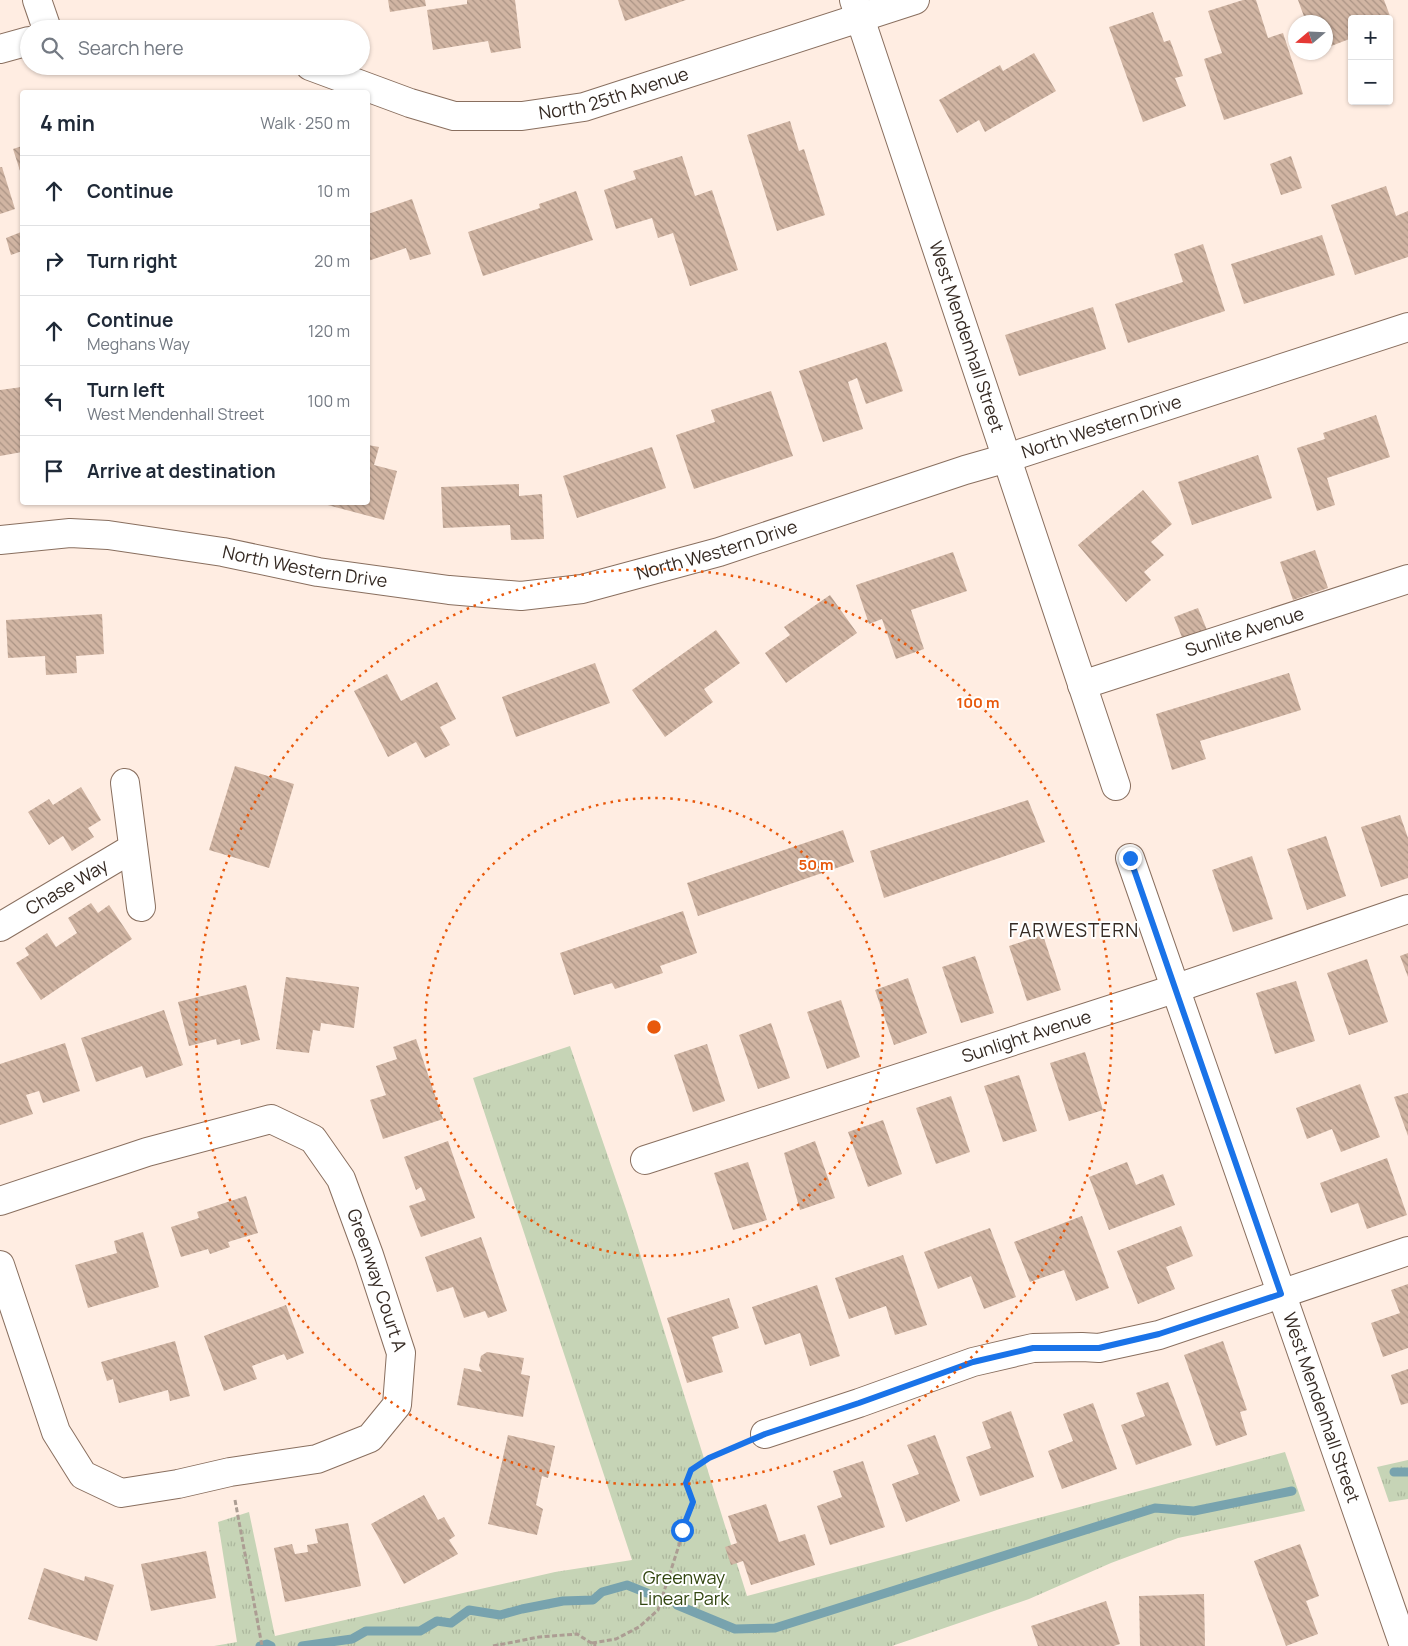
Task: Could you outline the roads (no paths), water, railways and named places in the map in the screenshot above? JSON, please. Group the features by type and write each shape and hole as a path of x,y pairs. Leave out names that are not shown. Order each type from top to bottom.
{"street":[{"path":"37,0 44,20"},
{"name":"North 25th Avenue","path":"334,75 410,103 454,116 522,116 584,107 857,9 915,0"},
{"name":"West Mendenhall Street","path":"857,9 1116,786"},
{"path":"0,49 20,43"},
{"name":"North Western Drive","path":"0,540 70,533 108,535 223,552 318,572 449,590 521,596 582,589 719,552 965,470 1408,328"},
{"name":"Sunlite Avenue","path":"1082,685 1408,579"},
{"path":"125,783 140,907"},
{"name":"Chase Way","path":"0,927 133,848"},
{"name":"West Mendenhall Street","path":"1130,858 1404,1646"},
{"name":"Sunlight Avenue","path":"645,1160 1174,989 1408,909"},
{"name":"Greenway Court A","path":"0,1201 147,1152 271,1119 313,1139 341,1179 369,1255 401,1353 397,1405 370,1438 317,1459 230,1472 178,1484 121,1493 83,1475 56,1432 0,1265"},
{"path":"765,1434 973,1362 1033,1348 1099,1348 1159,1334 1408,1252"}],"waterway":[{"path":"1394,1472 1408,1472"},
{"path":"677,1605 735,1629 775,1628 1155,1508 1194,1511 1292,1491"},
{"path":"302,1646 352,1639 366,1631 420,1631 437,1621 451,1623 469,1610 500,1615 563,1601 593,1600 602,1592 627,1585 647,1593"},
{"path":"260,1646 267,1644 271,1646"}],"district":[{"name":"FARWESTERN","path":"1074,930"}],"park label":[{"name":"Greenway Linear Park","path":"684,1588"}]}
